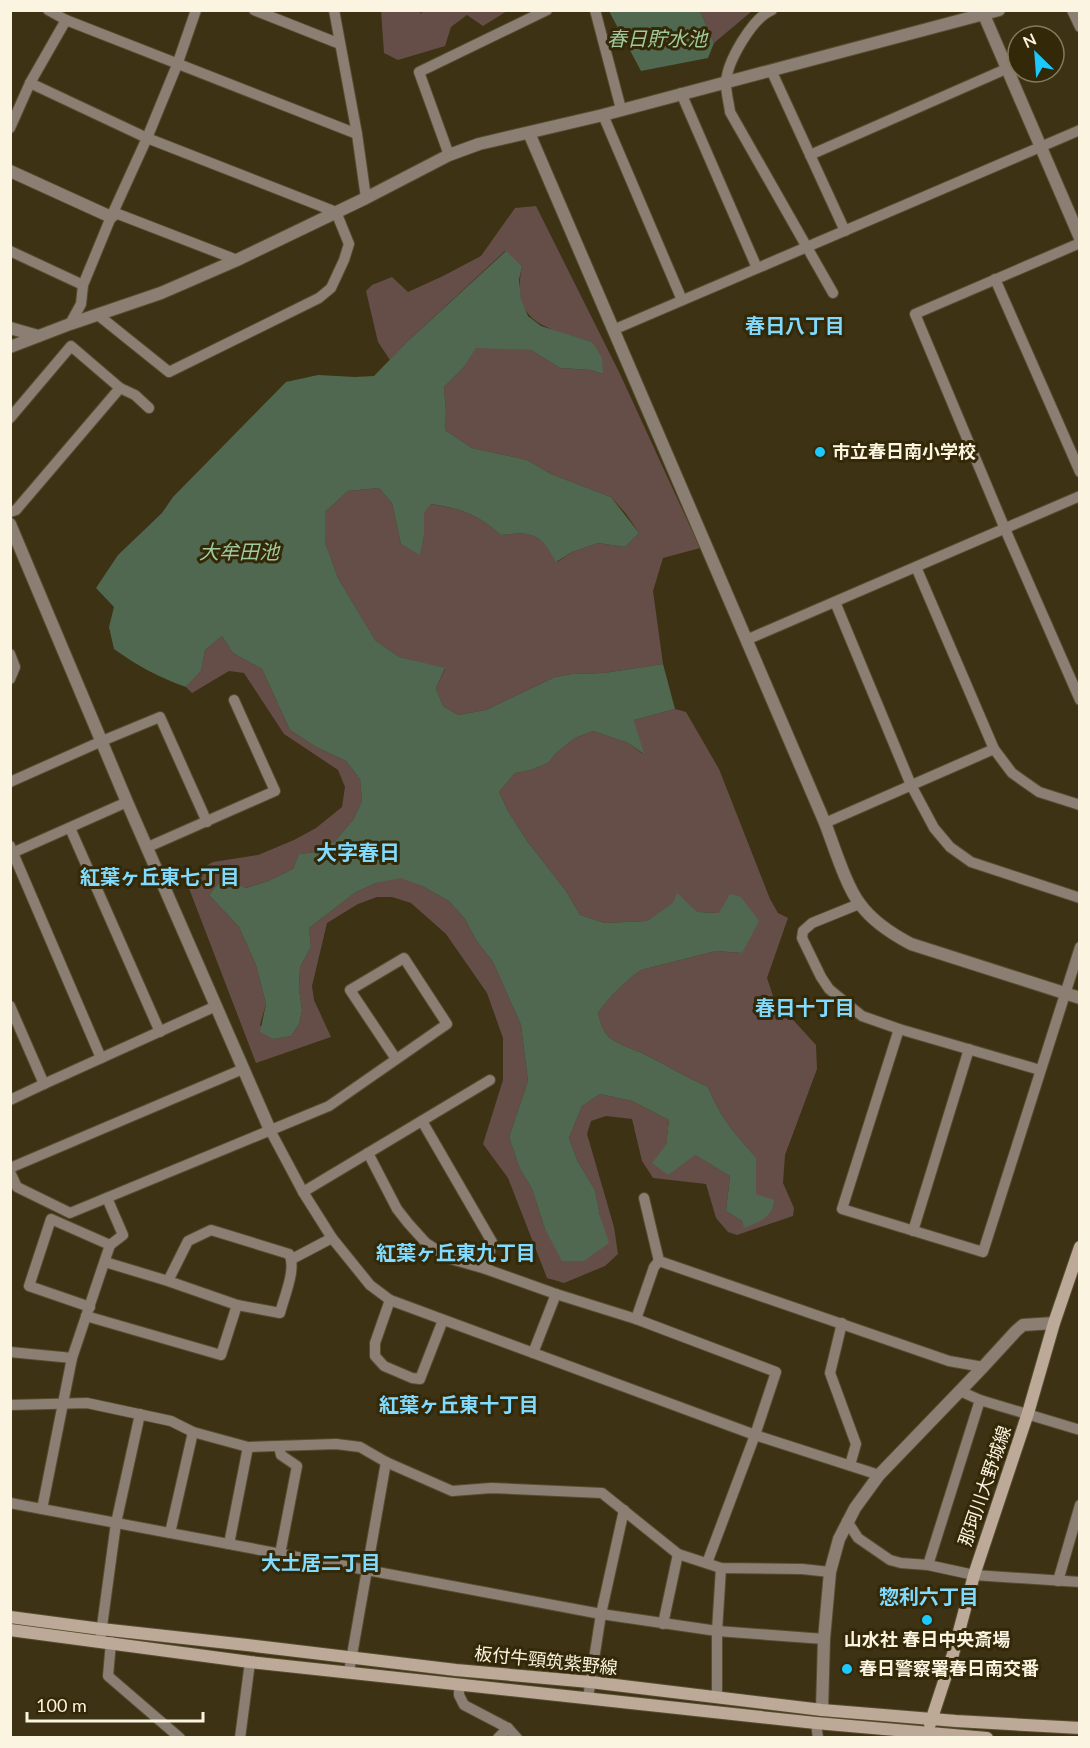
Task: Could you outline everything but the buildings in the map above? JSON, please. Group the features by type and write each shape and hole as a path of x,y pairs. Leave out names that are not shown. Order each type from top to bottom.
{"main road":[{"name":"那珂川大野城線","path":"927,1735 974,1575 1028,1413 1054,1323 1075,1271 1080,1247"},
{"name":"板付牛頸筑紫野線","path":"10,1617 104,1638 250,1662 927,1735 987,1737"},
{"name":"板付牛頸筑紫野線","path":"10,1630 351,1657 456,1670 591,1682 822,1710 1080,1728"}],"street":[{"path":"48,10 66,20 177,65 357,134"},
{"path":"70,324 81,304 83,285 111,217 177,65 196,10"},
{"path":"254,10 340,44"},
{"path":"334,10 357,134 366,198"},
{"path":"449,155 419,72 547,10"},
{"path":"595,10 621,109"},
{"path":"772,10 764,13 746,34 733,58 726,83 730,112 833,293"},
{"path":"10,347 161,292 237,260 449,155 479,144 603,115 999,10"},
{"path":"1072,10 1080,27"},
{"path":"810,155 1006,69 981,13"},
{"path":"10,128 30,83 66,20"},
{"path":"771,70 844,231"},
{"path":"30,83 147,138 336,212 349,244 331,288 319,298 169,372 98,315"},
{"path":"1013,84 1080,238"},
{"path":"681,93 757,268"},
{"path":"603,115 682,300"},
{"path":"613,330 1080,130"},
{"path":"529,133 859,904 888,932 911,944 1080,998"},
{"path":"10,171 111,217 118,214 237,260"},
{"path":"1080,243 915,314 1080,700"},
{"path":"10,251 83,285"},
{"path":"995,279 1080,472"},
{"path":"10,328 38,336"},
{"path":"10,418 71,346 120,388 135,395 149,408"},
{"path":"10,512 16,510 120,388"},
{"path":"746,640 1080,496"},
{"path":"10,524 14,546 102,741 270,1130 303,1192 332,1238 370,1285 390,1300 443,1320 755,1436 879,1475"},
{"path":"916,567 994,749 1012,773 1039,792 1080,805"},
{"path":"835,602 911,785 934,828 950,848 971,862 1080,898"},
{"path":"10,654 15,667 10,679"},
{"path":"148,847 275,791 234,700"},
{"path":"10,782 160,717 207,822"},
{"path":"825,823 994,749"},
{"path":"101,1058 11,851 128,802"},
{"path":"70,828 160,1032"},
{"path":"859,904 812,923 803,931 802,938 829,989 862,1016 1040,1070"},
{"path":"899,1029 842,1209 983,1252 1080,947"},
{"path":"243,1069 10,1170 17,1186 70,1213 329,1106 447,1024 404,958 350,990 396,1059"},
{"path":"10,1006 44,1084"},
{"path":"10,1100 216,1006"},
{"path":"913,1231 969,1049"},
{"path":"303,1192 490,1080"},
{"path":"422,1120 492,1242 486,1269"},
{"path":"368,1153 397,1209 426,1243 451,1259 636,1319 776,1372 755,1436 707,1563"},
{"path":"42,1509 72,1358 110,1245 123,1235 107,1198"},
{"path":"636,1319 654,1268 659,1261 644,1198"},
{"path":"110,1245 51,1219 29,1286 88,1311 221,1355 237,1305"},
{"path":"105,1262 237,1305 280,1313 292,1270 292,1259 289,1254 211,1230 188,1241 168,1281"},
{"path":"292,1259 332,1238"},
{"path":"659,1261 949,1360 983,1367"},
{"path":"533,1353 556,1294"},
{"path":"390,1300 375,1343 375,1356 384,1366 412,1378 420,1379 443,1320"},
{"path":"842,1323 830,1373 856,1444 850,1466"},
{"path":"822,1710 824,1639 830,1572 839,1539 848,1521 879,1475 1023,1325 1054,1323"},
{"path":"10,1352 72,1358"},
{"path":"960,1391 980,1400 1080,1430"},
{"path":"928,1565 980,1400"},
{"path":"10,1404 87,1403 171,1421 193,1432 248,1447 336,1444 360,1447 386,1462 452,1491 491,1488 602,1493 678,1554 721,1568 802,1569 830,1572"},
{"path":"140,1414 116,1523 104,1638 108,1676 174,1735"},
{"path":"170,1533 193,1432"},
{"path":"229,1544 248,1447"},
{"path":"279,1447 281,1455 297,1466 280,1554"},
{"path":"349,1672 386,1462"},
{"path":"10,1503 601,1614 717,1631 824,1639"},
{"path":"1058,1581 1080,1505"},
{"path":"588,1698 601,1614 624,1510"},
{"path":"848,1521 858,1538 890,1560 974,1575 1080,1582"},
{"path":"663,1624 678,1554"},
{"path":"717,1697 717,1631 721,1568"},
{"path":"240,1737 250,1662"},
{"path":"459,1684 459,1695 464,1705 508,1728 517,1737"},
{"path":"816,1722 818,1737"},
{"path":"498,1737 508,1728"}],"shaded area":[{"path":"423,10 507,11 483,26 467,15 451,27 445,46 398,60 384,53 381,11 420,11 421,14"},
{"path":"700,11 752,11 714,43"},
{"path":"536,206 620,374 700,548 663,558 653,591 663,664 604,673 555,677 486,710 458,715 443,706 436,688 445,669 399,657 375,640 338,578 325,542 324,513 348,491 379,488 392,503 401,544 420,554 424,536 424,513 430,504 469,514 501,535 529,534 535,536 546,545 557,562 572,552 598,543 625,547 639,533 611,497 551,474 527,460 472,448 445,430 444,387 464,367 476,347 531,350 560,368 591,370 603,374 592,342 547,327 527,312 522,301 520,286 522,266 505,251 390,360 378,342 366,291 372,285 392,277 408,292 443,276 481,256 515,208"},
{"path":"222,636 233,653 262,669 290,730 316,747 346,761 360,779 362,801 353,820 335,841 316,852 299,854 293,869 268,881 245,888 222,879 209,895 239,927 256,965 266,1004 260,1025 274,1039 291,1036 299,1024 302,1011 299,989 300,967 311,947 309,928 356,892 376,883 401,877 449,901 465,919 476,940 493,962 521,1025 528,1081 509,1137 520,1169 532,1189 545,1229 600,1216 595,1190 578,1162 569,1138 582,1106 600,1094 632,1101 669,1120 666,1145 695,1155 730,1176 726,1211 742,1221 744,1227 756,1194 756,1157 728,1124 708,1087 610,1038 604,1030 598,1013 629,979 641,970 716,951 742,953 719,913 697,912 674,903 647,921 605,923 580,915 566,891 527,841 499,792 515,773 548,763 556,753 575,738 593,731 628,743 643,754 634,720 675,709 686,712 719,769 770,899 778,913 788,918 767,978 774,999 816,1045 817,1069 785,1155 783,1183 794,1208 793,1216 737,1235 728,1232 716,1218 706,1184 653,1178 642,1161 632,1119 606,1116 591,1121 587,1134 614,1227 618,1254 605,1266 564,1283 547,1278 508,1178 483,1144 503,1080 503,1038 487,993 446,934 411,903 392,897 377,897 358,904 327,923 312,986 314,1000 331,1037 256,1063 185,878 213,862 258,855 316,828 342,807 345,787 338,770 284,734 244,673 229,671 192,693 186,687 201,671 205,650"}],"water":[{"name":"春日貯水池","path":"609,11 700,11 714,43 708,58 641,71"},
{"name":"大牟田池","path":"506,251 522,266 519,280 521,299 528,316 541,326 592,342 602,358 603,374 591,370 560,368 531,350 476,348 464,367 444,387 445,430 472,448 527,460 551,474 611,497 639,533 625,547 598,543 572,552 556,562 546,545 535,536 529,534 501,535 469,514 431,504 424,513 424,536 420,555 401,544 392,503 379,488 348,491 325,512 325,542 338,578 375,640 399,657 445,668 436,688 443,706 458,715 486,710 555,677 604,673 663,664 675,709 634,720 644,754 628,743 593,731 575,738 556,753 548,763 515,773 499,792 527,841 566,891 580,915 605,923 647,921 673,903 677,893 697,912 719,913 730,894 741,897 759,921 742,953 716,951 641,970 607,1001 598,1013 604,1030 610,1038 708,1087 728,1124 756,1157 756,1194 774,1200 771,1211 764,1218 744,1228 742,1221 726,1211 730,1176 695,1155 668,1175 652,1163 666,1145 669,1120 632,1101 600,1094 582,1106 569,1138 578,1162 595,1190 600,1216 609,1243 584,1261 562,1261 545,1229 532,1189 520,1169 509,1137 528,1081 521,1025 493,962 476,940 465,919 449,901 422,886 401,878 376,883 356,892 309,928 311,947 300,967 299,989 302,1011 299,1024 291,1036 274,1039 260,1032 266,1004 256,965 239,927 209,895 222,879 246,888 268,881 293,869 299,854 316,852 335,841 353,820 362,801 360,779 346,761 316,747 290,730 262,669 233,653 222,636 205,650 201,671 186,687 148,671 114,649 109,627 114,607 96,588 118,555 162,513 173,497 286,382 318,375 374,376 408,341"}],"place":[{"name":"市立春日南小学校","path":"820,452"},
{"name":"山水社 春日中央斎場","path":"927,1620"},
{"name":"春日警察署春日南交番","path":"847,1669"}],"district":[{"name":"春日八丁目","path":"795,326"},
{"name":"大字春日","path":"358,853"},
{"name":"紅葉ヶ丘東七丁目","path":"160,877"},
{"name":"春日十丁目","path":"805,1008"},
{"name":"紅葉ヶ丘東九丁目","path":"456,1253"},
{"name":"紅葉ヶ丘東十丁目","path":"459,1405"},
{"name":"大土居二丁目","path":"321,1563"},
{"name":"惣利六丁目","path":"929,1597"}]}
